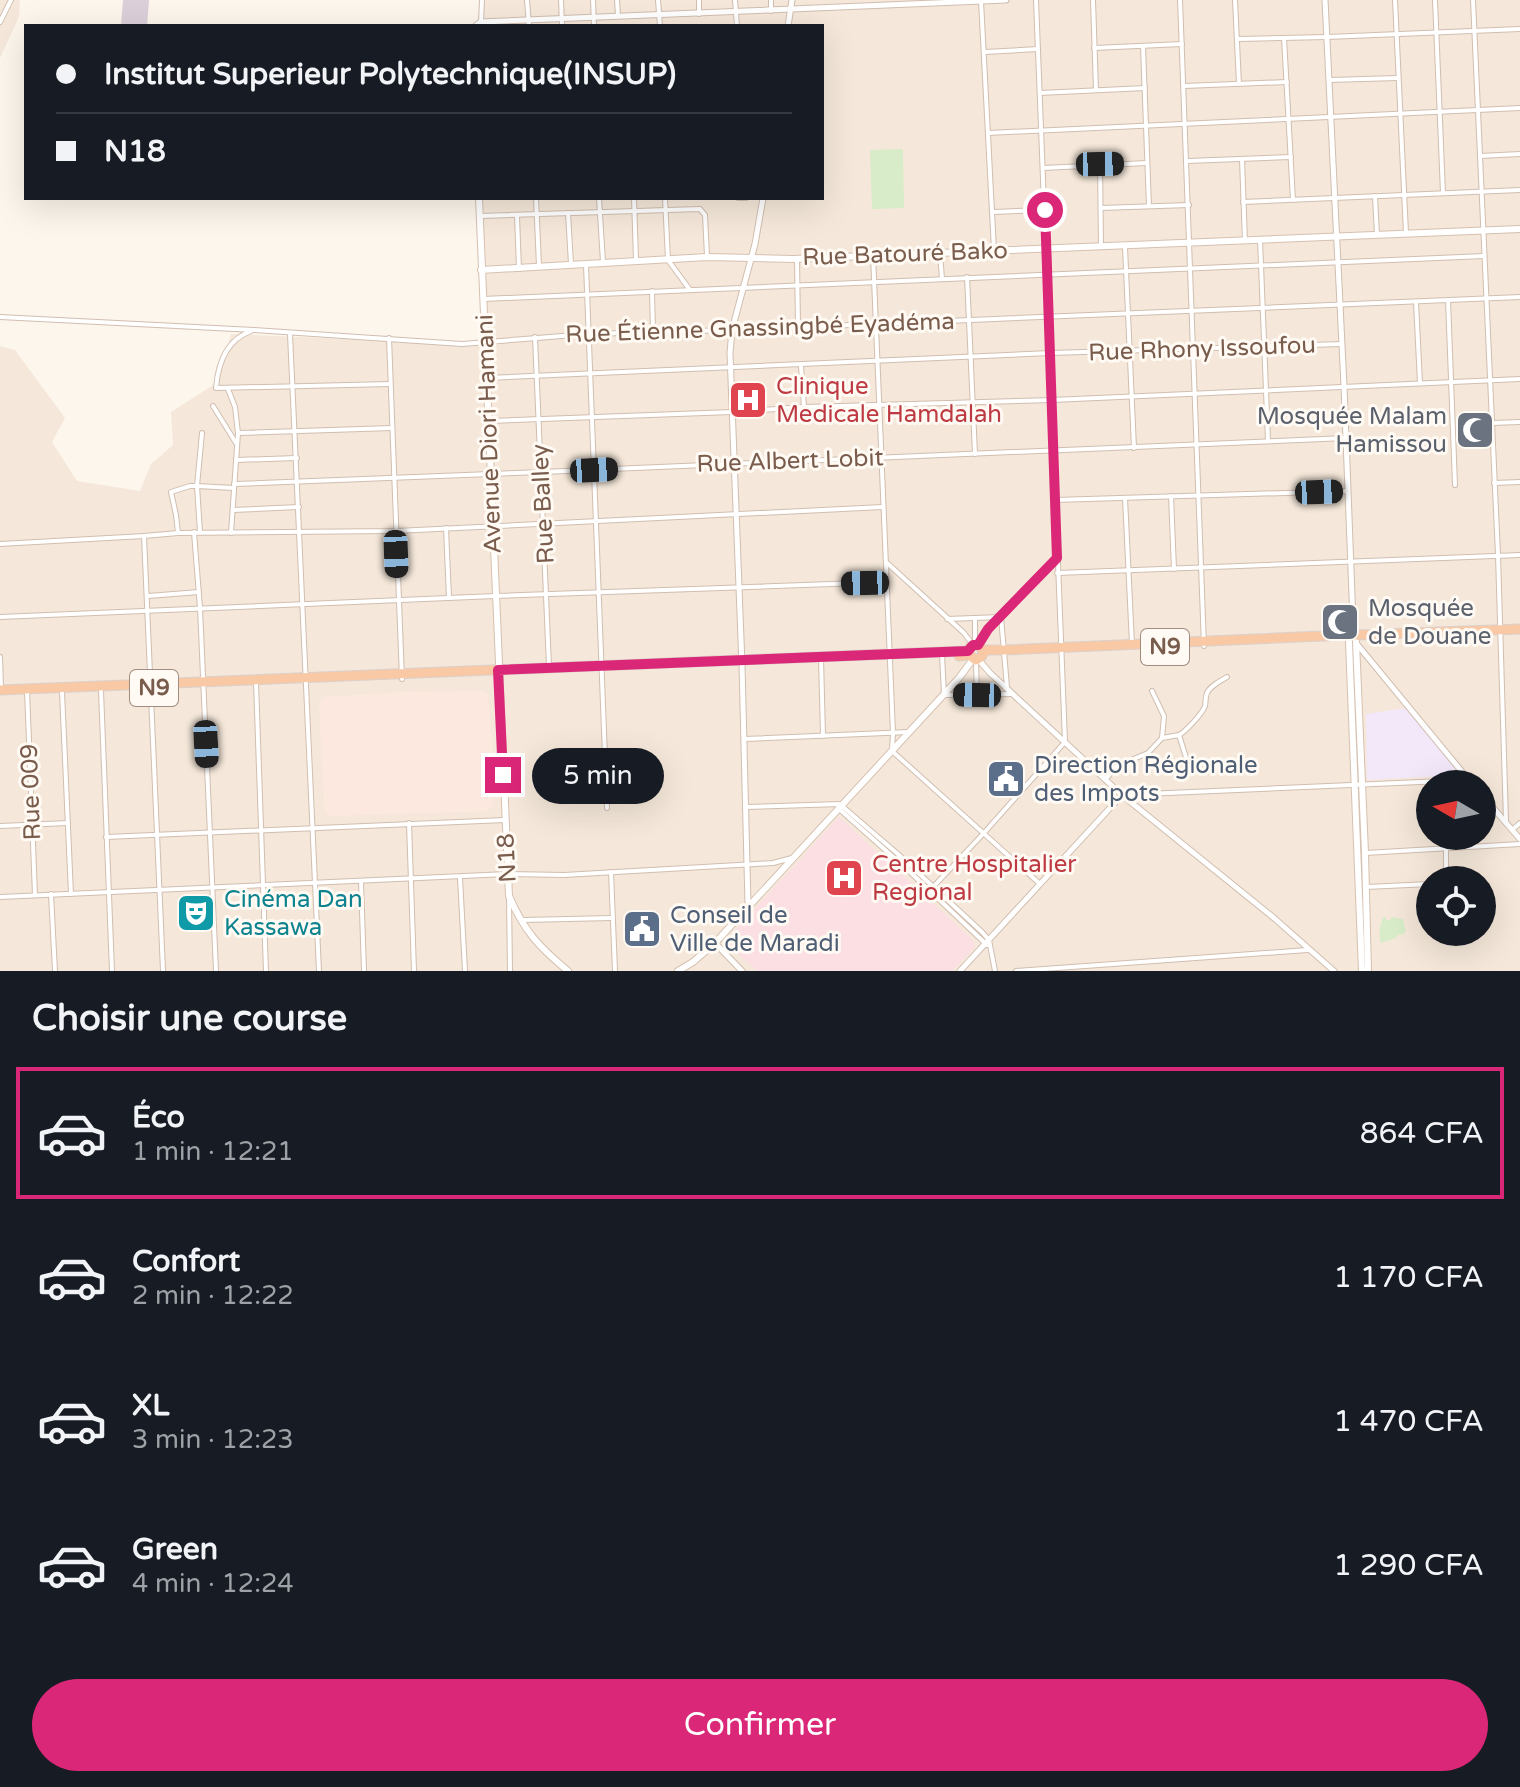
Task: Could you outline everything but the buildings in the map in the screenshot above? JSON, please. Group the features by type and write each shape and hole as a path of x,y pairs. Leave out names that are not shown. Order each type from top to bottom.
{"highway":[{"name":"N9","path":"1,692 1352,636 1520,632"},
{"name":"N9","path":"1061,650 1132,644 1204,644"},
{"name":"N9","path":"27,691 101,691 152,686"}],"main road":[{"name":"Avenue Diori Hamani","path":"479,200 498,673"},
{"name":"Rue Batouré Bako","path":"481,270 707,257 797,258 1520,229"},
{"path":"1352,636 1362,853 1363,970"},
{"path":"678,971 715,943 944,695 975,652"},
{"name":"N18","path":"498,673 509,896 520,921 568,971"},
{"path":"1362,853 1366,887 1363,970"}],"street":[{"path":"0,22 11,0"},
{"path":"482,0 479,24 562,23 618,16 736,13 862,3 1006,0"},
{"path":"527,0 529,24"},
{"path":"561,0 562,23"},
{"path":"593,0 594,24"},
{"path":"617,0 618,16"},
{"path":"658,0 660,24"},
{"path":"699,0 699,14"},
{"path":"735,0 737,24"},
{"path":"771,0 771,11"},
{"path":"788,24 792,0"},
{"path":"934,886 1065,742 1036,0"},
{"path":"1093,0 1096,90"},
{"path":"1180,0 1204,644"},
{"path":"1235,0 1239,84"},
{"path":"1325,0 1344,386 1352,636 1460,770"},
{"path":"1395,0 1406,233"},
{"path":"1435,0 1443,193"},
{"path":"1473,0 1498,555 1506,823"},
{"path":"981,1 994,250"},
{"path":"1238,39 1520,29 1520,37"},
{"path":"1284,38 1293,200"},
{"path":"1094,48 1182,44"},
{"path":"1143,46 1149,206"},
{"path":"984,52 1038,49"},
{"path":"1329,80 1399,78"},
{"path":"1184,86 1287,82"},
{"path":"1040,93 1145,88"},
{"path":"988,133 1520,108"},
{"path":"1480,156 1520,154"},
{"path":"1187,161 1291,157"},
{"path":"1242,159 1245,241"},
{"path":"1043,168 1147,163"},
{"path":"1100,164 1101,246"},
{"path":"1243,202 1520,190"},
{"path":"1375,196 1377,235"},
{"path":"536,200 539,268"},
{"path":"599,200 603,264"},
{"path":"634,200 636,262"},
{"path":"665,200 668,260 690,290"},
{"path":"748,905 730,368 732,330 763,200"},
{"path":"1101,208 1189,205"},
{"path":"480,216 700,209 705,215 707,257"},
{"path":"993,212 1045,210"},
{"path":"568,213 571,266"},
{"path":"517,216 519,269"},
{"path":"1260,240 1268,441"},
{"path":"1124,245 1134,448"},
{"path":"940,252 942,279"},
{"path":"873,255 892,751 1040,884"},
{"path":"483,299 1484,256"},
{"path":"797,258 798,327"},
{"path":"586,265 607,808"},
{"path":"967,277 975,454"},
{"path":"652,291 653,331"},
{"name":"Rue Étienne Gnassingbé Eyadéma","path":"0,317 462,344 653,331 1520,297"},
{"path":"1448,300 1455,485"},
{"path":"1416,302 1420,383"},
{"path":"254,330 236,338 228,346 219,367 216,388 390,384"},
{"path":"290,333 319,971"},
{"name":"Rue Balley","path":"535,337 549,670"},
{"path":"389,338 402,677"},
{"name":"Rue Rhony Issoufou","path":"487,378 1050,353 1342,344"},
{"path":"801,365 804,407"},
{"path":"489,421 1520,379"},
{"path":"227,389 235,407 238,433 231,533"},
{"path":"213,406 237,445"},
{"path":"1492,423 1520,422"},
{"path":"238,433 392,428"},
{"path":"202,433 197,532 216,971"},
{"name":"Rue Albert Lobit","path":"197,486 1346,438"},
{"path":"236,460 297,458"},
{"path":"1494,483 1520,482"},
{"path":"178,533 171,492 197,486"},
{"path":"1055,500 1348,491"},
{"path":"1171,496 1174,569"},
{"path":"1125,498 1132,644"},
{"path":"233,510 299,507"},
{"path":"0,544 197,532 396,531 883,507"},
{"path":"446,528 449,598"},
{"path":"144,536 163,971"},
{"path":"1057,573 1520,555"},
{"path":"975,652 985,633 1057,558"},
{"path":"886,562 964,633 990,673 1105,780 1263,908 1334,971"},
{"path":"0,617 887,582"},
{"path":"148,596 199,592"},
{"path":"947,619 1001,617"},
{"path":"1001,617 1010,692"},
{"path":"975,618 977,695"},
{"path":"942,654 944,695 1010,692"},
{"path":"0,657 1,692"},
{"path":"821,659 823,736"},
{"path":"1105,780 1117,766 1148,753 1162,738 1184,733 1202,712 1209,689 1227,677"},
{"path":"256,682 266,971"},
{"name":"Rue 009","path":"27,691 35,895"},
{"path":"101,691 112,971"},
{"path":"1152,691 1164,716 1162,738"},
{"path":"62,692 71,894"},
{"path":"744,739 910,732"},
{"path":"1179,735 1189,767"},
{"path":"960,971 1122,795 1416,783"},
{"path":"745,807 839,806 934,886 988,943 995,971"},
{"path":"1496,811 1520,842 1496,844"},
{"path":"106,837 505,820"},
{"path":"0,826 68,823"},
{"path":"409,823 414,971"},
{"path":"1512,830 1520,823"},
{"path":"870,833 988,943"},
{"path":"1362,853 1416,850"},
{"path":"0,897 507,874 564,875 747,865 794,858"},
{"path":"611,872 615,971"},
{"path":"460,877 465,971"},
{"path":"361,881 364,971"},
{"path":"1366,887 1416,885"},
{"path":"51,894 55,971"},
{"path":"509,896 510,971"},
{"path":"520,921 612,918"},
{"path":"715,943 742,971"},
{"path":"1016,971 1311,950"},
{"path":"1107,964 1107,971"}],"shaded area":[{"path":"0,0 20,0 19,17 0,58"},
{"path":"481,0 1520,0 1520,971 0,971 0,346 15,350 65,418 52,442 77,481 140,491 151,464 173,445 171,412 218,382 231,334 486,345 481,200 824,200 824,24 480,24"},
{"path":"484,691 488,695 492,749 493,805 488,811 329,816 325,812 319,703 325,697"},
{"path":"1406,708 1457,770 1416,770 1416,777 1367,780 1366,714"},
{"name":"Centre Hospitalier Regional","path":"839,817 972,939 975,947 952,971 757,971 724,942"}],"green space":[{"path":"903,149 904,208 872,209 870,150"},
{"path":"1383,917 1386,920 1392,917 1403,919 1406,931 1381,943"}],"taxiway":[{"path":"135,11 141,0"}],"runway":[{"path":"134,24 136,0"}],"place":[{"name":"Clinique Medicale Hamdalah","path":"748,400"},
{"name":"Mosquée Malam Hamissou","path":"1475,430"},
{"name":"Mosquée de Douane","path":"1340,622"},
{"name":"Direction Régionale des Impots","path":"1006,779"},
{"name":"Centre Hospitalier Regional","path":"844,878"},
{"name":"Cinéma Dan Kassawa","path":"196,913"},
{"name":"Conseil de Ville de Maradi","path":"642,929"}],"route":[{"path":"503,775 498,670 968,651 973,645 978,645 988,629 1057,558 1045,210"}]}
